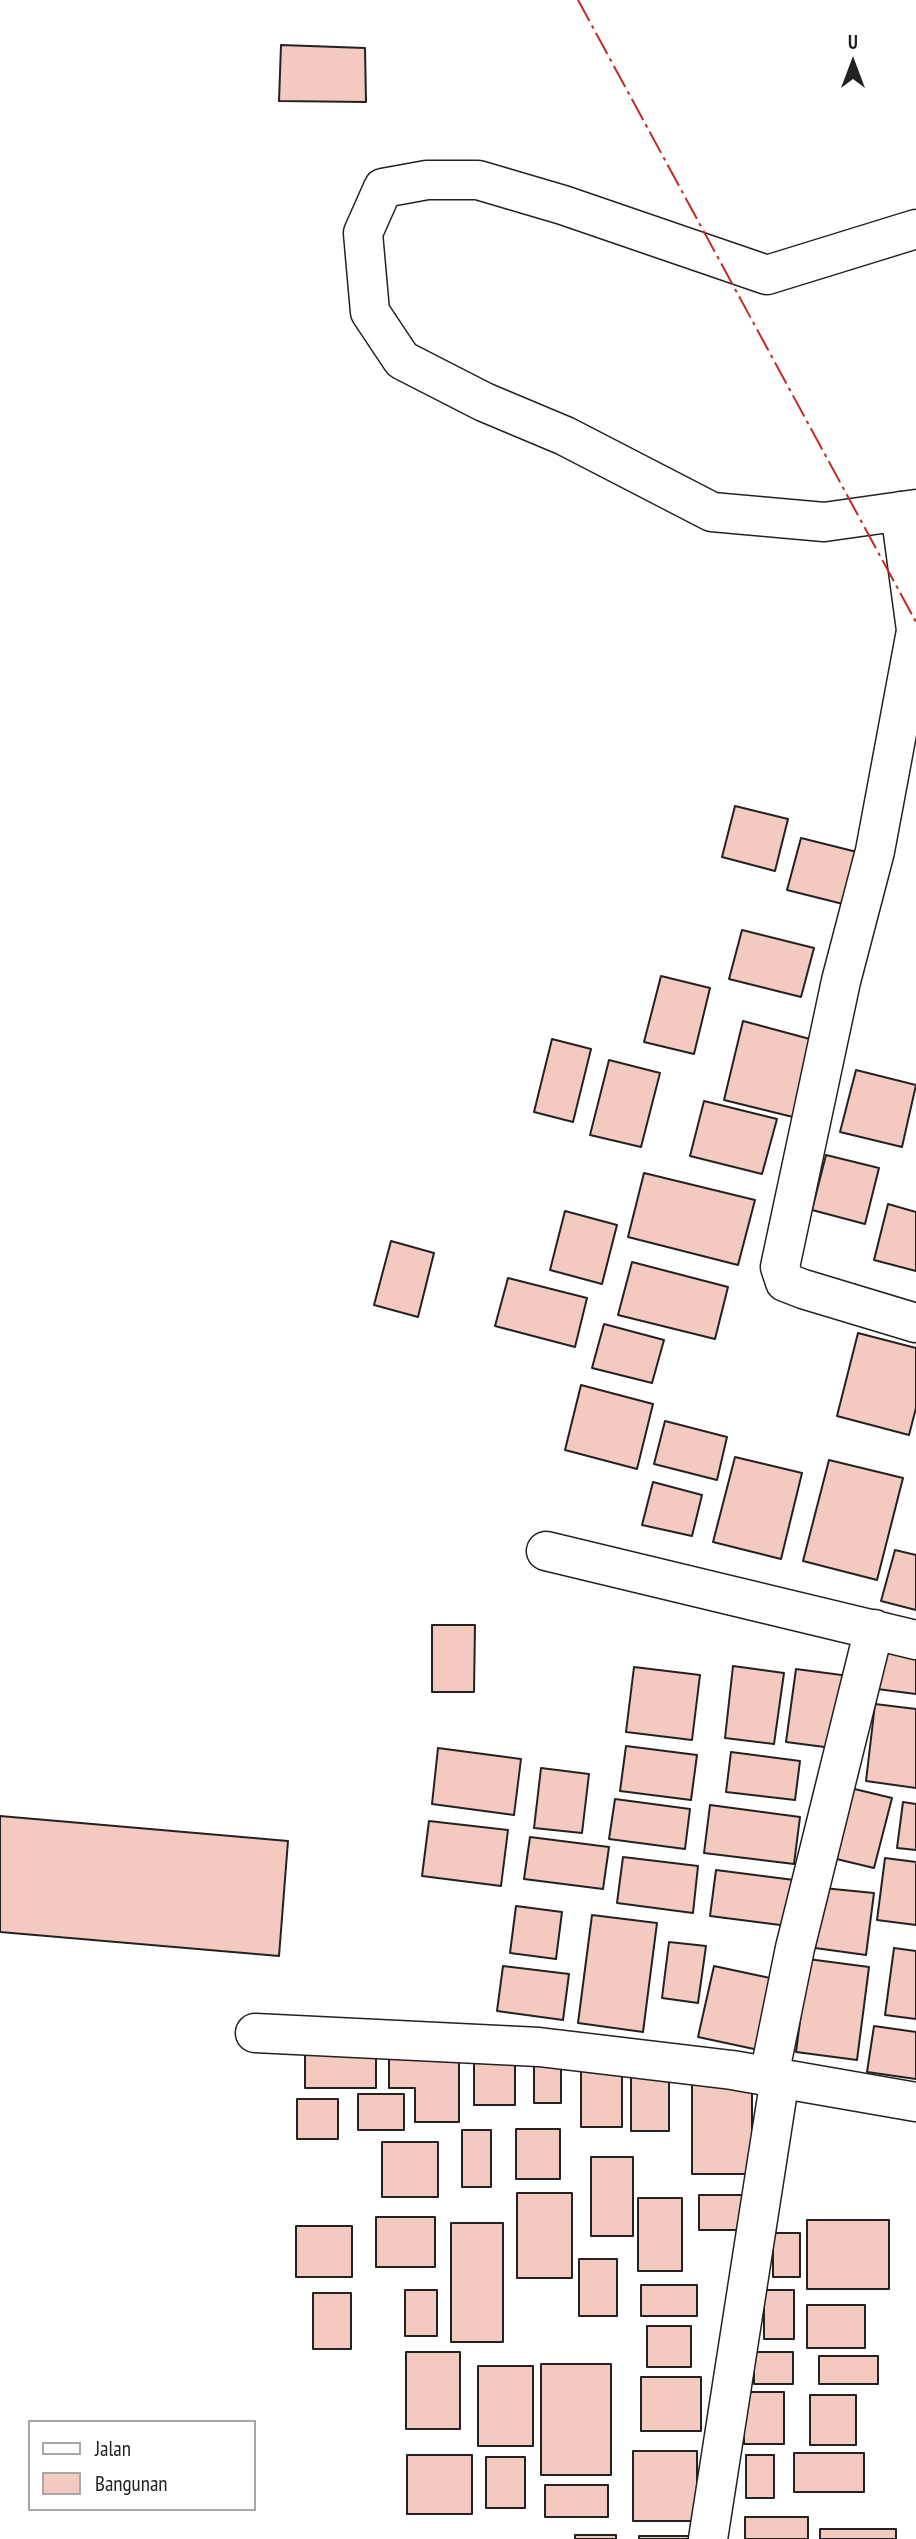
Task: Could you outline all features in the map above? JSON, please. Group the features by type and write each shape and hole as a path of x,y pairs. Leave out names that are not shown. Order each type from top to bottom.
{"street":[{"path":"916,229 767,275 563,205 478,180 427,180 383,188 363,233 370,312 401,360 484,402 565,436 712,512 824,522 908,510 916,630 876,851 841,981 780,1267 786,1282 803,1290 916,1323"},
{"path":"546,1551 916,1640"},
{"path":"708,2539 795,1948 874,1629"},
{"path":"254,2033 539,2047 774,2077 916,2102"}],"building":[{"path":"281,45 365,48 366,102 279,101"},
{"path":"735,806 788,819 775,871 722,857"},
{"path":"801,838 861,853 847,905 787,890"},
{"path":"742,930 814,948 801,997 729,979"},
{"path":"661,976 710,988 694,1054 644,1042"},
{"path":"743,1021 821,1042 801,1119 724,1100"},
{"path":"552,1039 591,1049 573,1122 534,1112"},
{"path":"609,1060 660,1073 641,1147 590,1135"},
{"path":"856,1070 916,1085 902,1147 840,1132"},
{"path":"704,1101 777,1119 762,1174 690,1156"},
{"path":"826,1155 879,1168 865,1224 812,1210"},
{"path":"644,1173 755,1200 738,1265 628,1237"},
{"path":"888,1204 916,1212 916,1271 874,1260"},
{"path":"565,1211 617,1225 602,1284 550,1270"},
{"path":"391,1241 434,1253 418,1317 374,1305"},
{"path":"632,1262 728,1287 715,1339 618,1315"},
{"path":"508,1278 587,1298 575,1347 495,1326"},
{"path":"604,1324 664,1340 652,1383 592,1368"},
{"path":"858,1333 916,1348 916,1408 909,1435 837,1416"},
{"path":"581,1385 653,1404 637,1469 565,1450"},
{"path":"665,1421 727,1437 717,1480 654,1464"},
{"path":"735,1457 802,1473 781,1559 713,1542"},
{"path":"829,1460 903,1478 877,1580 803,1561"},
{"path":"653,1482 702,1495 692,1536 642,1525"},
{"path":"895,1550 916,1555 916,1610 881,1601"},
{"path":"432,1625 475,1625 474,1692 432,1692"},
{"path":"883,1646 916,1650 916,1694 877,1689"},
{"path":"733,1666 784,1673 774,1744 725,1738"},
{"path":"634,1667 700,1675 692,1740 626,1732"},
{"path":"796,1669 849,1676 840,1749 786,1742"},
{"path":"875,1704 916,1709 916,1788 866,1781"},
{"path":"626,1746 697,1755 691,1800 620,1791"},
{"path":"438,1748 521,1759 514,1815 432,1804"},
{"path":"731,1752 800,1761 795,1800 726,1792"},
{"path":"541,1768 589,1774 582,1833 534,1828"},
{"path":"842,1786 892,1798 874,1868 824,1856"},
{"path":"615,1799 690,1809 685,1849 609,1839"},
{"path":"903,1802 916,1804 916,1850 897,1848"},
{"path":"710,1805 800,1817 794,1864 704,1853"},
{"path":"0,1816 288,1841 279,1956 0,1932"},
{"path":"429,1821 508,1830 501,1886 422,1876"},
{"path":"530,1837 609,1847 603,1889 524,1879"},
{"path":"623,1857 698,1866 693,1913 617,1903"},
{"path":"885,1858 916,1862 916,1925 877,1920"},
{"path":"716,1870 794,1880 788,1926 710,1916"},
{"path":"823,1888 874,1893 866,1955 815,1948"},
{"path":"516,1906 562,1912 556,1959 510,1953"},
{"path":"592,1915 657,1923 643,2032 578,2023"},
{"path":"669,1942 706,1946 698,2003 662,1998"},
{"path":"894,1948 916,1951 916,2019 885,2015"},
{"path":"808,1959 869,1967 857,2060 796,2052"},
{"path":"503,1966 569,1974 563,2020 497,2011"},
{"path":"714,1966 784,1981 768,2052 698,2037"},
{"path":"874,2026 916,2032 916,2079 867,2072"},
{"path":"305,2050 376,2050 376,2088 305,2088"},
{"path":"474,2054 515,2054 515,2105 474,2105"},
{"path":"389,2055 459,2055 459,2122 415,2122 415,2088 389,2088"},
{"path":"534,2063 561,2063 561,2103 534,2103"},
{"path":"581,2064 622,2064 622,2127 581,2127"},
{"path":"631,2076 669,2076 669,2131 631,2131"},
{"path":"692,2079 752,2079 752,2174 692,2174"},
{"path":"358,2094 404,2094 404,2130 358,2130"},
{"path":"297,2099 338,2099 338,2139 297,2139"},
{"path":"516,2129 560,2129 560,2179 516,2179"},
{"path":"462,2130 491,2130 491,2187 462,2187"},
{"path":"382,2142 438,2142 438,2197 382,2197"},
{"path":"591,2157 633,2157 633,2236 591,2236"},
{"path":"517,2193 572,2193 572,2278 517,2278"},
{"path":"699,2195 752,2195 752,2230 699,2230"},
{"path":"638,2198 682,2198 682,2271 638,2271"},
{"path":"376,2217 435,2217 435,2267 376,2267"},
{"path":"807,2220 889,2220 889,2289 807,2289"},
{"path":"451,2223 503,2223 503,2342 451,2342"},
{"path":"296,2226 352,2226 352,2277 296,2277"},
{"path":"773,2233 800,2233 800,2277 773,2277"},
{"path":"579,2259 617,2259 617,2316 579,2316"},
{"path":"641,2285 697,2285 697,2316 641,2316"},
{"path":"405,2290 437,2290 437,2336 405,2336"},
{"path":"764,2290 794,2290 794,2339 764,2339"},
{"path":"313,2293 351,2293 351,2349 313,2349"},
{"path":"807,2305 865,2305 865,2348 807,2348"},
{"path":"647,2326 691,2326 691,2367 647,2367"},
{"path":"406,2352 460,2352 460,2429 406,2429"},
{"path":"754,2352 793,2352 793,2384 754,2384"},
{"path":"819,2356 878,2356 878,2384 819,2384"},
{"path":"541,2364 611,2364 611,2475 541,2475"},
{"path":"478,2366 533,2366 533,2446 478,2446"},
{"path":"641,2377 701,2377 701,2431 641,2431"},
{"path":"744,2392 784,2392 784,2444 744,2444"},
{"path":"810,2395 856,2395 856,2445 810,2445"},
{"path":"633,2451 697,2451 697,2521 633,2521"},
{"path":"794,2453 864,2453 864,2492 794,2492"},
{"path":"407,2455 472,2455 472,2514 407,2514"},
{"path":"746,2455 774,2455 774,2498 746,2498"},
{"path":"486,2457 525,2457 525,2508 486,2508"},
{"path":"545,2485 608,2485 608,2517 545,2517"},
{"path":"745,2517 808,2517 808,2539 745,2539"},
{"path":"820,2529 896,2529 896,2539 820,2539"},
{"path":"575,2535 616,2535 616,2539 575,2539"},
{"path":"639,2536 692,2536 692,2539 639,2539"}],"power":[{"path":"578,0 916,622"}]}
